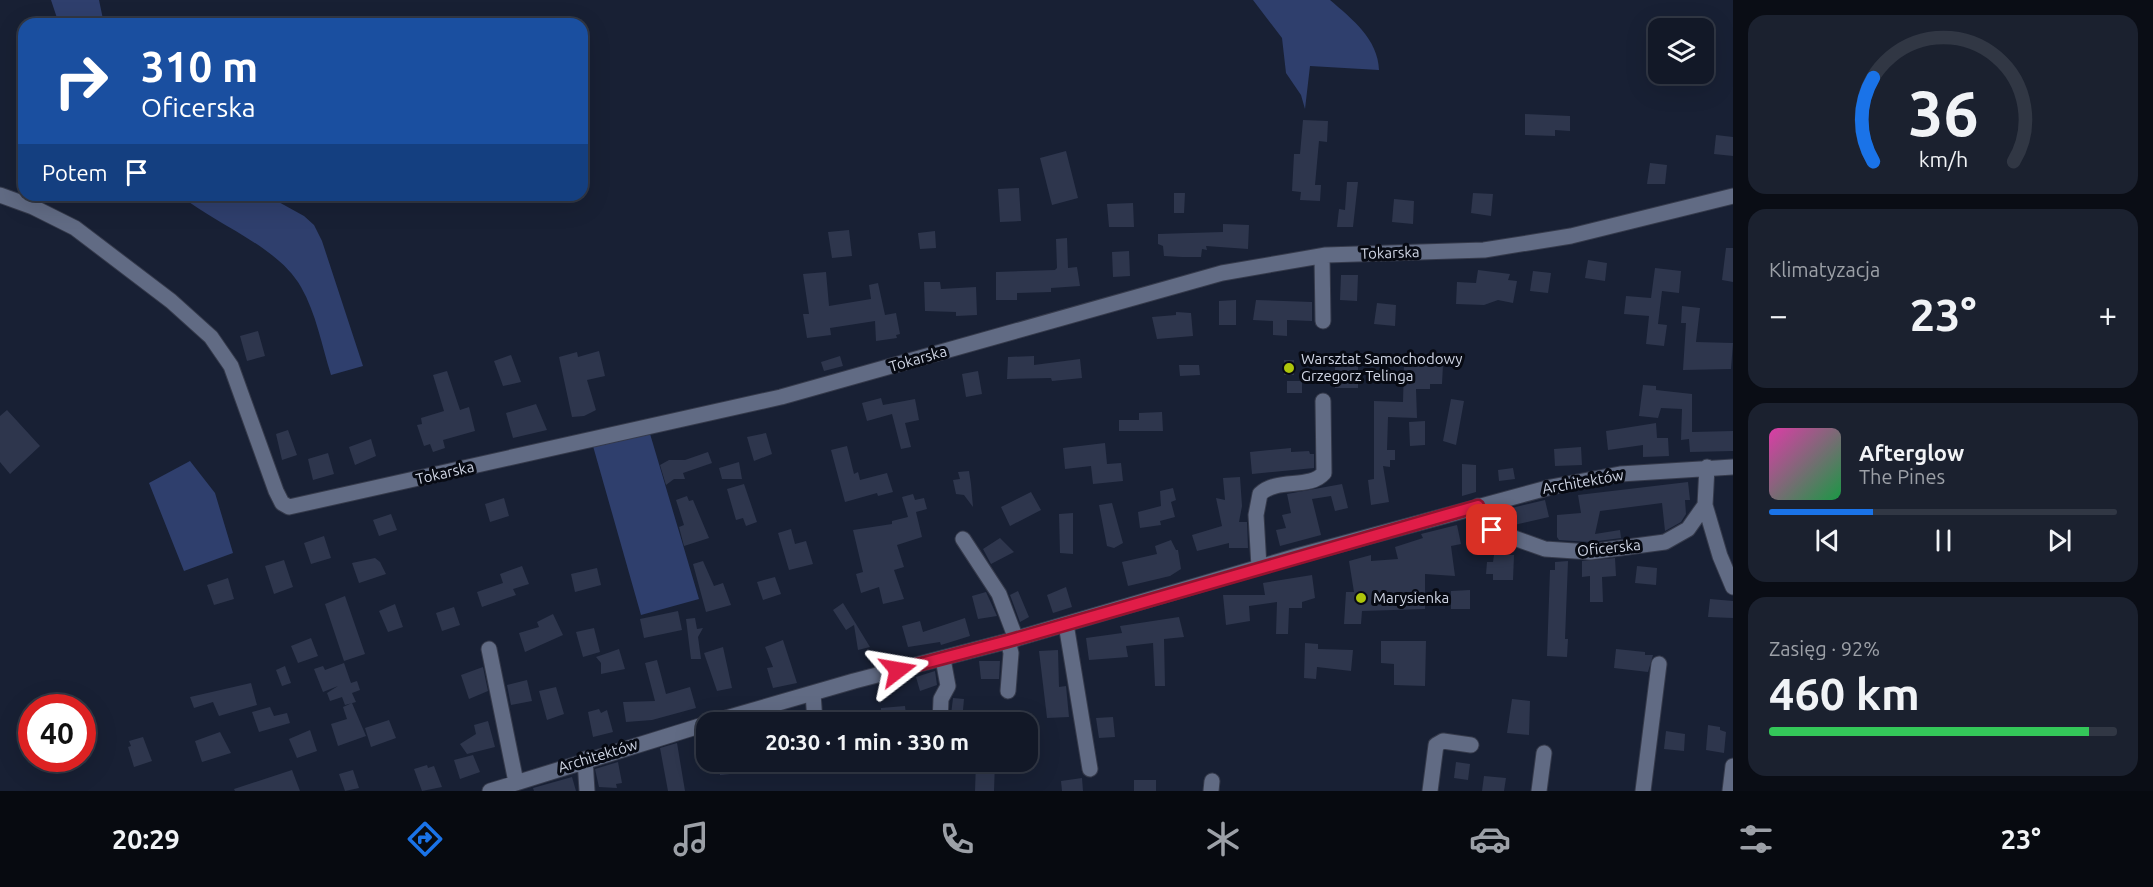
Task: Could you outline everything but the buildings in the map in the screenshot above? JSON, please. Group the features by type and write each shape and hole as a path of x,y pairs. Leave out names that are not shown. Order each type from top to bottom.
{"street":[{"name":"Tokarska","path":"0,195 33,207 75,228 163,294 211,337 231,366 282,503 289,507 781,397 1222,273 1322,256 1484,250 1571,236 1733,196"},
{"path":"1322,256 1323,321"},
{"path":"1259,567 1256,515 1260,494 1272,486 1317,478 1324,473 1323,401"},
{"path":"1707,467 1705,505 1720,556 1733,587"},
{"name":"Architektów","path":"746,712 1012,640 1259,567 1551,487 1608,476 1707,467 1733,467"},
{"name":"Oficerska","path":"1478,506 1483,524 1492,530 1545,549 1568,552 1665,542 1688,529 1705,505"},
{"path":"963,539 999,594 1012,640 1008,691"},
{"path":"1066,624 1090,769"},
{"path":"489,649 516,782"},
{"path":"940,712 941,699 948,686 943,659"},
{"path":"1643,791 1659,664"},
{"path":"813,693 815,712"},
{"name":"Architektów","path":"490,791 585,759 696,727"},
{"path":"1430,791 1436,745 1443,741 1471,745"},
{"path":"1539,791 1544,753"},
{"path":"585,759 587,791"},
{"path":"1730,791 1733,766"}],"shaded area":[{"path":"51,0 99,0 103,18 57,18"},
{"path":"1253,0 1330,0 1355,22 1369,39 1378,59 1379,70 1310,66 1305,109 1301,95 1286,73 1282,38"},
{"path":"188,201 277,201 304,216 314,225 322,241 363,366 331,375 311,308 291,273 262,248"},
{"path":"648,427 699,599 641,615 591,439"},
{"path":"190,461 215,493 233,553 184,571 149,483"}],"place":[{"name":"Warsztat Samochodowy Grzegorz Telinga","path":"1289,368"},
{"name":"Marysienka","path":"1361,598"}],"route":[{"path":"898,670 1008,641 1297,556 1478,506 1483,524 1492,530"}]}
